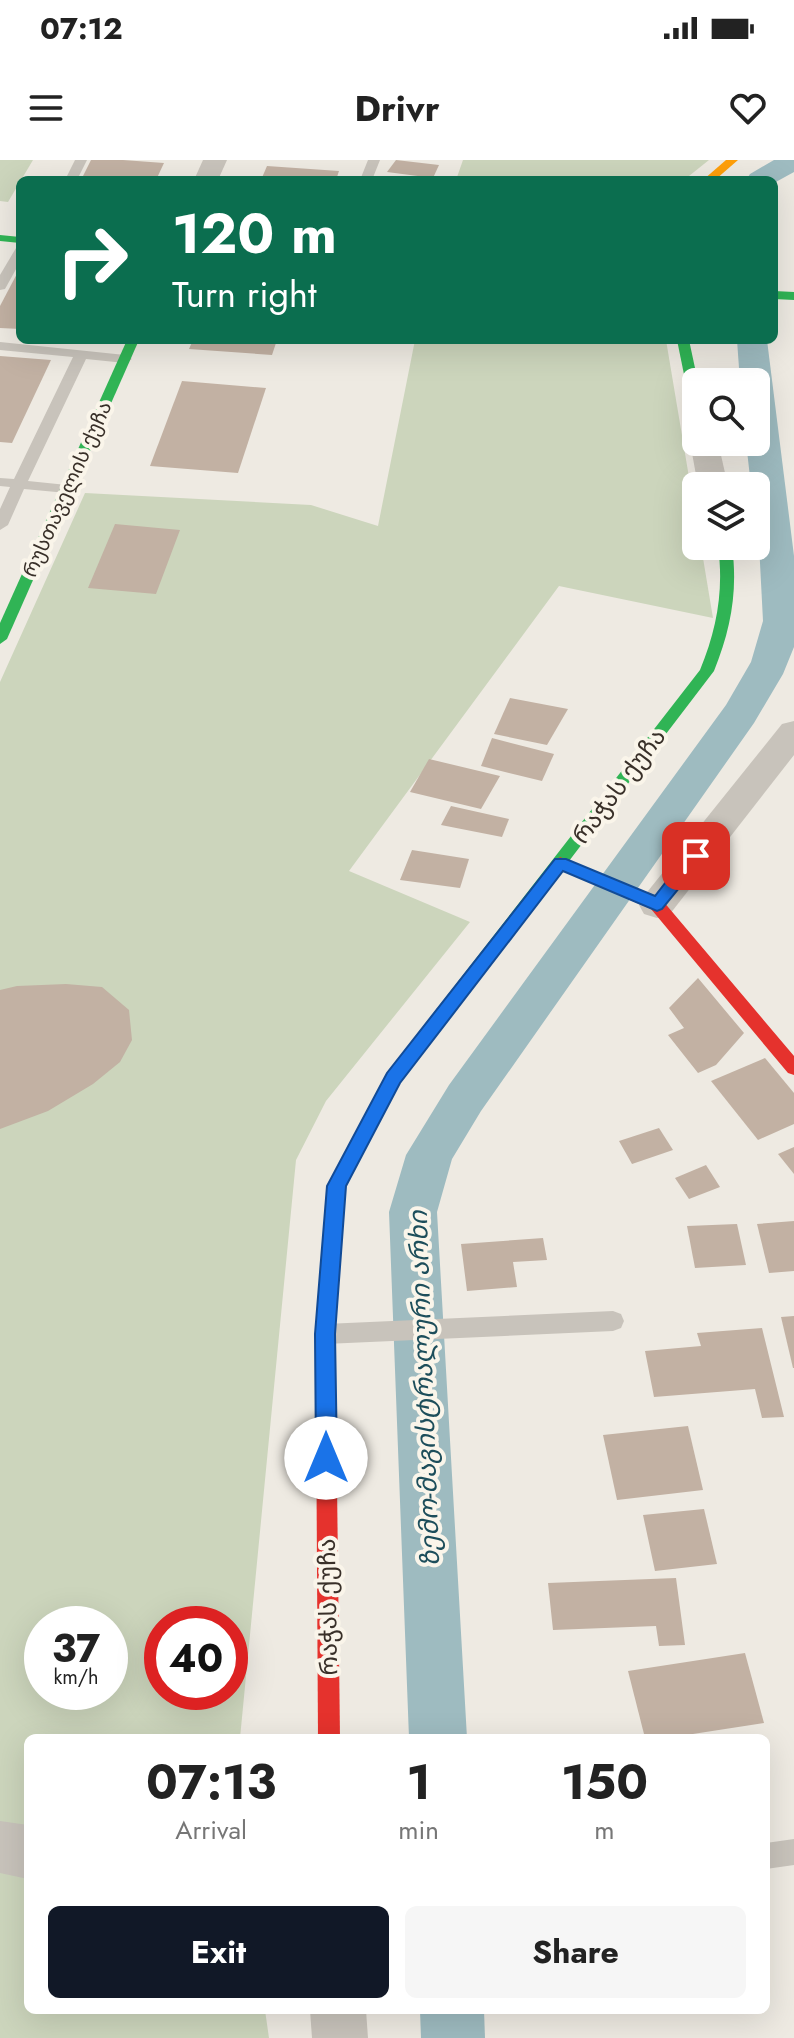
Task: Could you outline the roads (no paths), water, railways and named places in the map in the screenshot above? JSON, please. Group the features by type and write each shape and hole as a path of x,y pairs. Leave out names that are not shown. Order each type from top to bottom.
{"street":[{"path":"713,176 733,160"},
{"name":"რუსთაველის ქუჩა","path":"0,639 131,344"},
{"path":"684,344 689,368"},
{"name":"რაჭას ქუჩა","path":"329,1734 325,1334 337,1186 394,1078 707,671 728,621 728,560"},
{"path":"649,900 794,732"},
{"path":"560,863 649,900 794,1068"},
{"path":"0,1847 24,1851"},
{"path":"338,2014 340,2038"}],"lane":[{"path":"0,286 16,258"},
{"path":"0,346 125,359"},
{"path":"0,525 81,354"},
{"path":"0,482 67,489"},
{"path":"325,1334 475,1330 613,1321"},
{"path":"770,1855 794,1852"}],"waterway":[{"name":"ზემო-მაგისტრალური არხი","path":"767,176 794,160"},
{"name":"ზემო-მაგისტრალური არხი","path":"752,344 755,368"},
{"name":"ზემო-მაგისტრალური არხი","path":"438,1734 413,1212 430,1155 465,1098 740,714 770,662 779,636 782,603 765,456"},
{"name":"ზემო-მაგისტრალური არხი","path":"452,2014 453,2038"}]}
